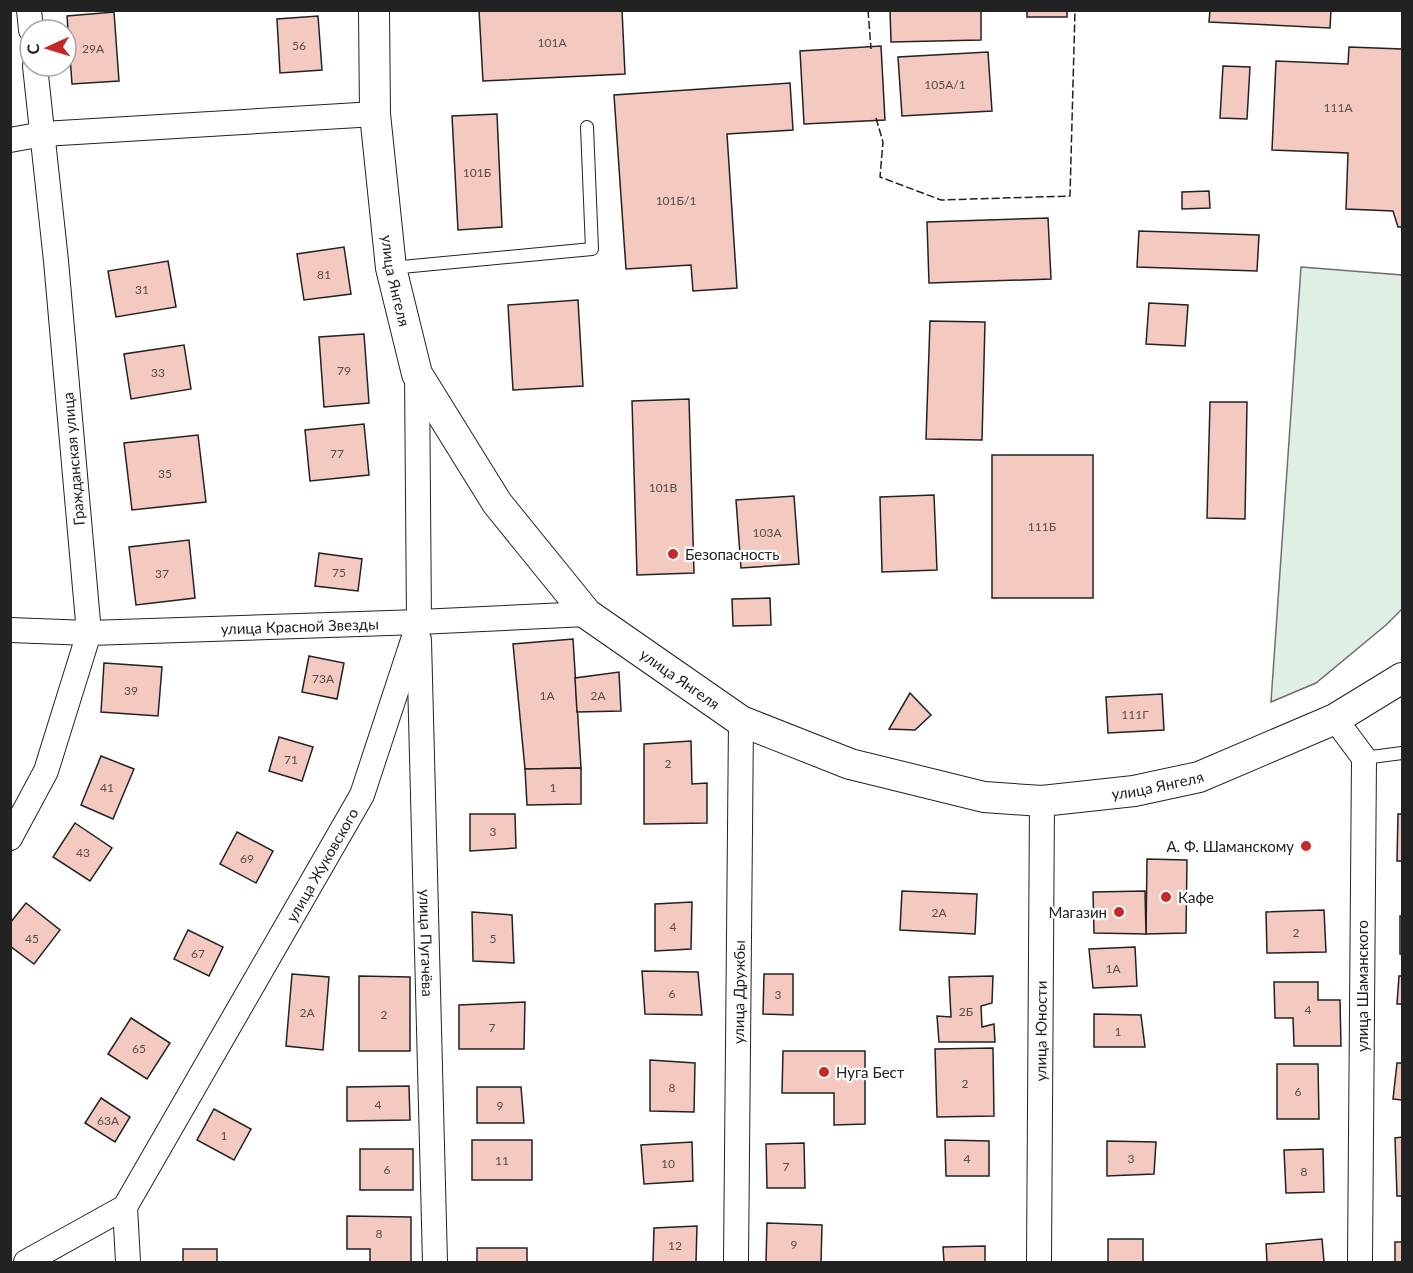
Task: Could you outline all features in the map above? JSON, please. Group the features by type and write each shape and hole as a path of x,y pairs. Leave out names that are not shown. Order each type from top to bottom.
{"street":[{"name":"улица Янгеля","path":"374,10 375,114 392,268 417,374 497,503 587,614 741,721 850,764 984,797 1042,801 1134,791 1199,777 1335,719 1402,678"},
{"name":"Гражданская улица","path":"10,838 46,771 89,633 56,261 36,78"},
{"path":"10,140 43,134 375,114"},
{"name":"улица Жуковского","path":"124,1207 362,795 418,622 417,374"},
{"name":"улица Красной Звезды","path":"10,630 89,633 587,614"},
{"name":"улица Пугачёва","path":"418,622 435,1263"},
{"path":"1335,719 1364,758"},
{"name":"улица Дружбы","path":"736,1263 741,721"},
{"name":"улица Шаманского","path":"1360,1263 1364,758"},
{"name":"улица Юности","path":"1039,1263 1042,801"},
{"path":"26,1263 124,1207 128,1263"}],"lane":[{"path":"392,268 592,249 587,128"},
{"path":"1364,758 1402,753"}],"green space":[{"path":"1301,267 1402,275 1402,609 1316,683 1271,702"}],"building":[{"path":"479,10 622,10 625,74 483,81"},
{"path":"890,10 981,10 981,40 891,42"},
{"path":"1027,10 1067,10 1067,17 1027,17"},
{"path":"1210,10 1331,10 1330,28 1209,22"},
{"path":"114,12 119,81 72,84 72,78 78,78 78,18 67,18 67,16"},
{"path":"318,16 322,70 280,73 277,19"},
{"path":"881,46 885,120 804,124 800,51"},
{"path":"1349,47 1402,49 1402,227 1398,227 1393,211 1346,209 1348,153 1272,150 1276,61 1348,64"},
{"path":"988,52 992,111 902,116 898,57"},
{"path":"1223,66 1250,67 1247,119 1220,118"},
{"path":"790,83 793,130 727,134 737,288 693,291 691,265 626,269 614,95"},
{"path":"497,114 502,227 458,230 452,116"},
{"path":"1209,191 1210,208 1182,209 1182,192"},
{"path":"1048,218 1051,279 929,283 927,222"},
{"path":"1139,231 1259,235 1257,271 1137,267"},
{"path":"344,247 351,294 304,300 297,254"},
{"path":"168,261 176,307 116,317 108,271"},
{"path":"578,300 583,386 513,390 508,305"},
{"path":"1149,303 1188,305 1185,346 1146,344"},
{"path":"930,321 985,322 982,440 926,439"},
{"path":"364,334 369,403 324,407 319,337"},
{"path":"184,345 191,389 131,399 124,354"},
{"path":"689,399 694,573 637,575 632,401"},
{"path":"1210,402 1247,402 1245,519 1207,518"},
{"path":"364,424 369,475 310,481 305,430"},
{"path":"198,435 206,502 132,510 124,443"},
{"path":"992,455 1093,455 1093,598 992,598"},
{"path":"934,495 937,570 882,572 880,497"},
{"path":"794,496 799,564 741,568 736,500"},
{"path":"189,540 195,598 136,605 129,547"},
{"path":"319,553 362,559 358,591 315,586"},
{"path":"770,598 771,625 733,626 732,599"},
{"path":"573,639 581,768 525,769 513,644"},
{"path":"309,656 344,663 337,699 302,692"},
{"path":"104,663 162,667 158,716 101,712"},
{"path":"619,672 621,711 577,712 575,678"},
{"path":"910,693 931,715 915,730 889,729"},
{"path":"1162,694 1164,730 1108,733 1106,697"},
{"path":"279,737 313,747 302,781 269,771"},
{"path":"691,741 692,784 707,783 707,823 644,824 644,744"},
{"path":"101,756 134,769 113,819 81,805"},
{"path":"581,768 581,804 527,805 525,769"},
{"path":"470,814 515,814 516,848 470,851"},
{"path":"1398,814 1402,814 1402,861 1397,861"},
{"path":"75,823 112,848 90,881 53,857"},
{"path":"237,832 273,851 256,883 220,864"},
{"name":"Кафе","path":"1147,859 1187,860 1186,933 1146,934"},
{"path":"902,891 977,894 975,934 900,930"},
{"name":"Магазин","path":"1145,891 1146,934 1094,933 1093,892"},
{"path":"692,902 691,949 655,951 655,904"},
{"path":"26,903 60,930 34,964 10,946 10,923"},
{"path":"1324,910 1326,952 1267,953 1266,912"},
{"path":"472,912 512,915 514,963 473,961"},
{"path":"1400,916 1402,916 1402,954 1400,954"},
{"path":"188,930 223,947 209,976 174,959"},
{"path":"1135,947 1137,986 1093,988 1089,949"},
{"path":"642,971 698,972 702,1015 645,1014"},
{"path":"292,974 329,977 323,1050 286,1046"},
{"path":"764,974 793,974 793,1015 763,1014"},
{"path":"359,976 410,977 410,1051 359,1051"},
{"path":"993,976 992,1003 981,1006 982,1027 994,1024 995,1042 939,1042 937,1016 951,1017 949,977"},
{"path":"1399,976 1402,976 1402,1004 1397,1004"},
{"path":"1274,982 1318,982 1318,1000 1340,1000 1341,1046 1294,1046 1293,1018 1275,1018"},
{"path":"525,1002 524,1049 459,1049 459,1005"},
{"path":"1094,1014 1141,1015 1145,1047 1094,1047"},
{"path":"131,1018 170,1043 147,1079 108,1054"},
{"path":"993,1048 994,1116 937,1117 935,1049"},
{"name":"Нуга Бест","path":"783,1051 865,1051 865,1124 834,1125 834,1093 782,1093"},
{"path":"650,1060 695,1063 694,1112 650,1111"},
{"path":"1397,1063 1402,1063 1402,1100 1393,1099"},
{"path":"1277,1064 1318,1064 1319,1119 1277,1119"},
{"path":"409,1086 410,1120 347,1121 347,1087"},
{"path":"477,1087 521,1087 524,1123 477,1123"},
{"path":"101,1098 130,1117 115,1142 85,1123"},
{"path":"214,1109 251,1129 234,1160 197,1140"},
{"path":"1402,1137 1402,1196 1397,1196 1395,1138"},
{"path":"472,1140 532,1140 532,1180 472,1180"},
{"path":"945,1140 989,1141 989,1176 946,1176"},
{"path":"1107,1141 1156,1142 1154,1174 1107,1176"},
{"path":"692,1142 693,1181 644,1184 641,1145"},
{"path":"804,1143 805,1188 767,1188 766,1144"},
{"path":"360,1149 413,1149 413,1190 360,1190"},
{"path":"1323,1149 1324,1192 1286,1193 1284,1150"},
{"path":"347,1216 411,1217 411,1262 370,1262 370,1249 347,1249"},
{"path":"767,1223 822,1225 821,1262 766,1262"},
{"path":"697,1226 696,1262 653,1262 654,1228"},
{"path":"1108,1239 1143,1239 1143,1262 1108,1262"},
{"path":"1322,1239 1324,1262 1267,1262 1266,1244"},
{"path":"1395,1242 1402,1242 1402,1262 1395,1262"},
{"path":"985,1246 985,1262 944,1262 943,1247"},
{"path":"477,1248 527,1248 527,1262 477,1262"},
{"path":"183,1249 217,1249 217,1262 183,1262"}],"fence":[{"path":"868,10 871,49"},
{"path":"876,118 883,142 880,177 941,200 1070,196 1075,10"}],"place":[{"name":"Безопасность","path":"673,554"},
{"name":"А. Ф. Шаманскому","path":"1306,846"},
{"name":"Кафе","path":"1166,897"},
{"name":"Магазин","path":"1119,912"},
{"name":"Нуга Бест","path":"824,1072"}]}
